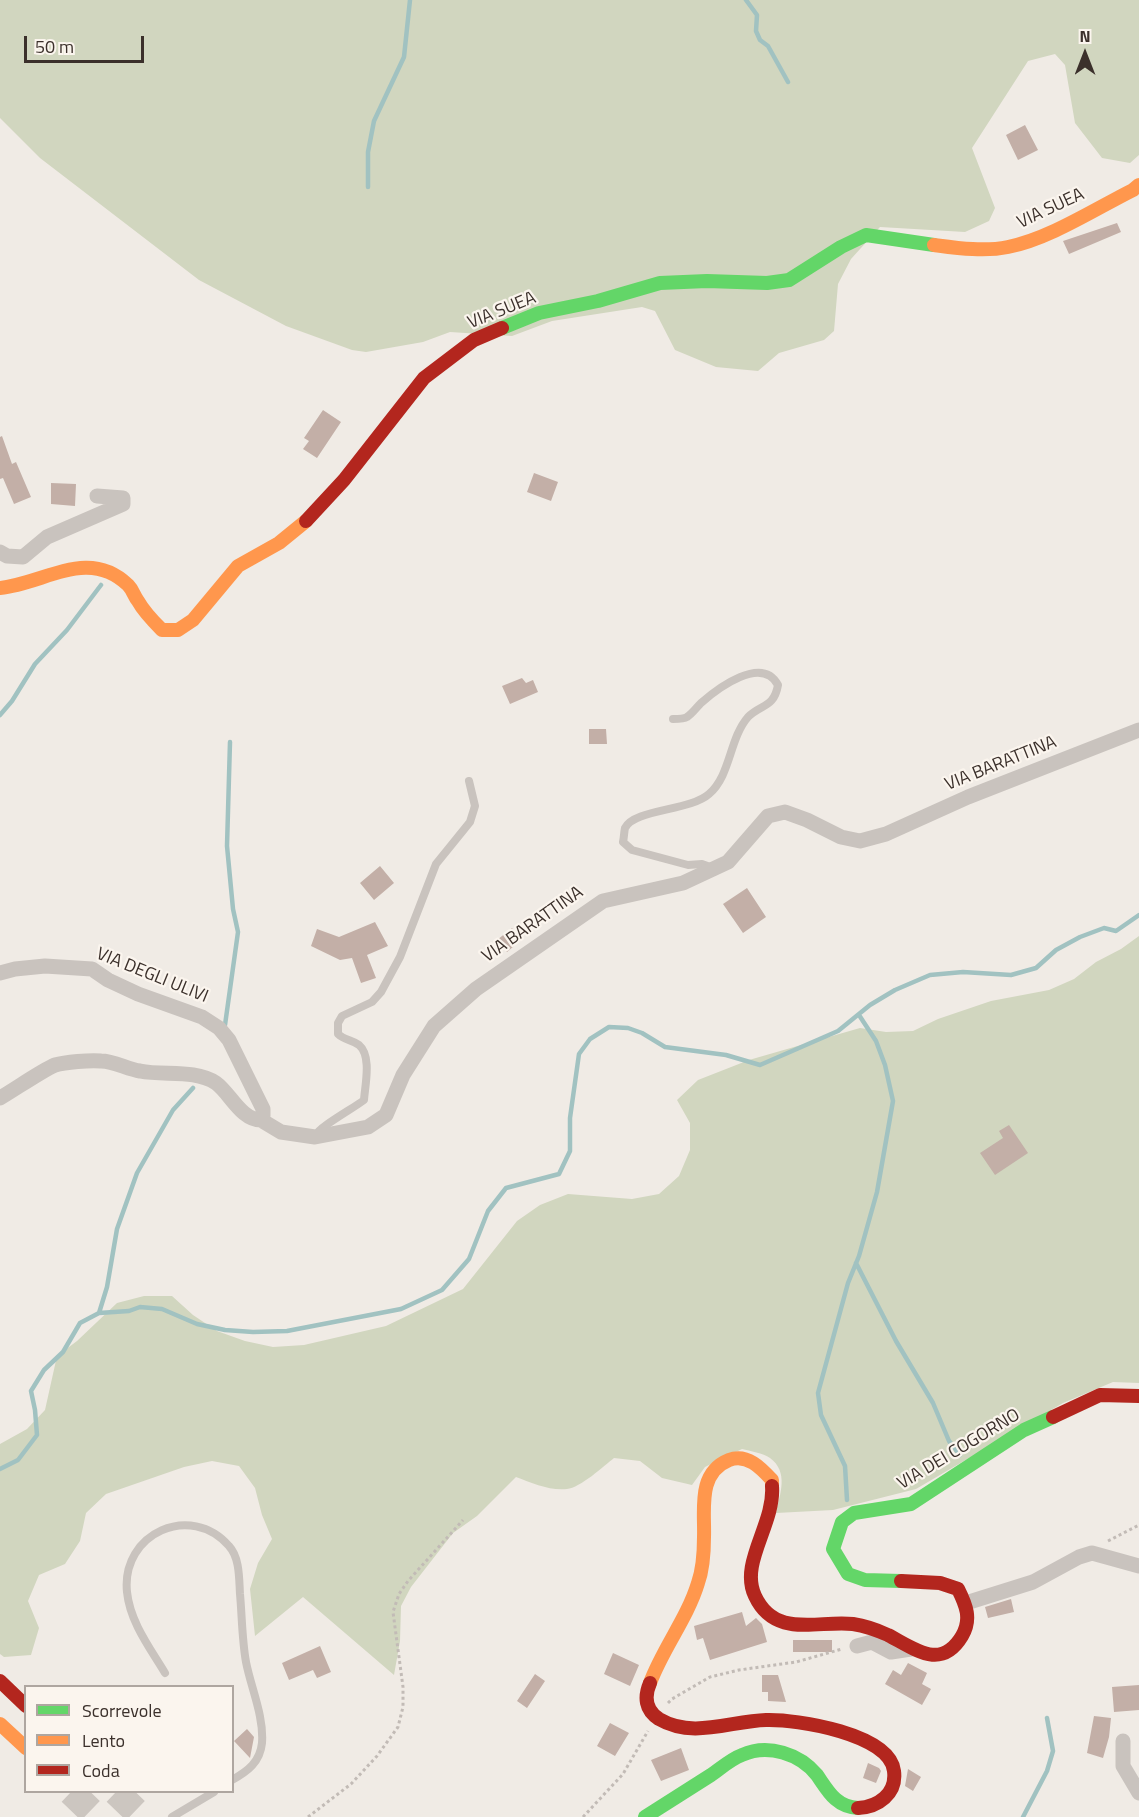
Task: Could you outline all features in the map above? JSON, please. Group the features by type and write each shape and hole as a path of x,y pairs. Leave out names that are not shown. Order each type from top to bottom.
{"main road":[{"name":"VIA SUEA","path":"0,588 11,588 84,565 110,570 131,587 149,617 162,630 178,630 192,620 238,566 279,543 313,516 424,378 474,340 539,314 598,301 660,283 707,281 767,283 789,280 866,235 958,248 1005,248 1033,241 1139,185"},
{"name":"VIA DEI COGORNO","path":"966,1603 958,1588 940,1583 865,1580 848,1574 833,1549 842,1522 854,1513 911,1504 1024,1430 1100,1395 1139,1396"},
{"path":"645,1817 743,1755 761,1750 781,1751 799,1758 813,1770 841,1805 859,1809 876,1806 885,1799 892,1787 894,1774 885,1751 874,1743 800,1724 759,1720 696,1730 670,1726 652,1715 646,1700 648,1685 691,1605 700,1574 704,1537 702,1501 708,1477 722,1462 738,1457 758,1464 772,1480 773,1506 750,1571 754,1595 766,1612 790,1626 839,1623 860,1625 877,1630 926,1656 946,1653 958,1643 969,1623 966,1603"},
{"path":"2,1683 24,1704"},
{"path":"0,1724 24,1746"}],"street":[{"path":"0,552 7,556 23,557 47,537 123,504 123,498 97,496"},
{"name":"VIA BARATTINA","path":"261,1120 281,1132 315,1137 368,1127 386,1115 403,1075 434,1026 476,988 603,901 683,883 728,862 768,816 785,812 842,837 860,841 886,834 969,797 1139,730"},
{"name":"VIA DEGLI ULIVI","path":"0,973 45,966 92,969 108,980 138,994 202,1017 219,1028 233,1047 263,1109 261,1120"},
{"path":"0,1098 55,1065 102,1061 142,1072 190,1074 207,1078 218,1084 245,1113 255,1120 261,1120"},
{"path":"966,1603 1033,1582 1079,1557 1092,1553 1139,1566"},
{"path":"857,1646 872,1642 891,1652 910,1649"},
{"path":"1123,1741 1123,1766 1139,1793"}],"lane":[{"path":"673,719 688,717 722,686 743,676 763,673 774,677 778,685 777,694 771,702 749,717 735,739 720,781 709,794 696,803 634,819 625,828 623,842 632,850 688,865 702,864 715,868"},
{"path":"315,1137 318,1130 346,1114 364,1100 367,1068 364,1050 338,1034 338,1023 342,1016 372,1002 381,992 400,957 436,864 470,822 475,806 470,781"},
{"path":"165,1674 135,1622 127,1592 128,1569 137,1550 151,1534 168,1527 195,1525 214,1534 230,1547 237,1564 246,1660 260,1722 262,1743 258,1760 249,1770 234,1779"},
{"path":"172,1817 211,1793"}],"path":[{"path":"308,1817 351,1784 377,1756 398,1726 403,1707 403,1687 393,1612 399,1594 408,1581 463,1520"},
{"path":"1092,1553 1109,1539 1139,1525"},
{"path":"583,1817 623,1774 656,1717 672,1699 710,1677 739,1670 796,1662 857,1646"}],"green space":[{"path":"0,0 1139,0 1139,155 1130,163 1102,158 1075,123 1065,65 1055,54 1028,61 972,148 995,208 989,221 965,232 880,227 851,259 838,284 834,331 824,340 779,353 758,371 716,367 675,350 655,311 642,307 552,321 512,336 450,332 423,342 366,352 352,350 286,326 199,280 40,158 0,118"},
{"path":"1139,936 1139,1383 1113,1382 1063,1403 916,1489 833,1510 776,1513 782,1484 780,1470 767,1456 742,1449 705,1467 692,1485 662,1478 640,1461 614,1458 585,1481 567,1489 548,1488 516,1477 477,1516 453,1533 411,1587 401,1606 400,1641 394,1675 303,1597 255,1636 250,1589 258,1563 272,1539 262,1515 255,1488 239,1466 212,1461 184,1467 106,1494 86,1513 80,1541 65,1564 39,1575 28,1601 39,1628 31,1655 4,1657 0,1654 0,1444 27,1429 45,1410 57,1356 77,1341 117,1303 144,1296 172,1296 193,1315 217,1331 245,1341 273,1347 304,1345 386,1326 463,1289 517,1221 540,1205 568,1194 632,1199 659,1194 679,1176 690,1150 690,1123 677,1100 698,1080 749,1060 860,1028 886,1032 913,1031 938,1019 991,1001 1049,990 1074,979 1096,962 1121,949"}],"building":[{"path":"1025,125 1038,150 1018,160 1006,135"},
{"path":"1117,223 1121,232 1069,254 1063,241"},
{"path":"323,410 341,422 317,458 303,449 309,441 304,438"},
{"path":"2,436 12,464 16,462 31,497 14,504 3,478 0,479 0,437"},
{"path":"534,473 558,482 551,501 527,492"},
{"path":"51,483 76,484 75,506 51,504"},
{"path":"522,678 526,683 533,680 538,692 510,704 502,686"},
{"path":"589,729 606,729 607,744 589,744"},
{"path":"380,866 394,883 374,900 360,883"},
{"path":"747,888 766,917 743,933 723,904"},
{"path":"375,922 388,946 367,955 376,978 361,983 352,958 340,960 311,946 317,929 339,937"},
{"path":"512,928 521,940 507,952 497,940"},
{"path":"1009,1125 1028,1153 995,1175 980,1153 1003,1138 999,1131"},
{"path":"1011,1599 1014,1612 988,1618 985,1607"},
{"path":"742,1612 746,1626 756,1618 762,1624 767,1642 710,1660 703,1638 697,1640 694,1626"},
{"path":"793,1640 832,1640 832,1652 793,1652"},
{"path":"320,1646 331,1672 317,1678 313,1670 289,1680 282,1663"},
{"path":"613,1653 639,1665 630,1686 604,1674"},
{"path":"908,1663 927,1673 922,1684 931,1689 922,1705 885,1684 893,1670 901,1675"},
{"path":"535,1674 545,1681 527,1708 517,1701"},
{"path":"762,1675 778,1675 786,1702 768,1701 768,1692 762,1692"},
{"path":"1139,1685 1139,1710 1114,1712 1112,1687"},
{"path":"1094,1716 1111,1718 1103,1758 1087,1753"},
{"path":"610,1723 629,1733 615,1756 597,1746"},
{"path":"247,1729 254,1737 250,1758 234,1741"},
{"path":"681,1748 689,1770 661,1781 651,1760"},
{"path":"868,1763 881,1771 876,1783 863,1778"},
{"path":"908,1769 921,1777 913,1791 905,1786"}],"waterway":[{"path":"368,187 368,152 374,121 404,57 410,0"},
{"path":"746,0 757,15 756,31 760,40 768,46 788,82"},
{"path":"0,715 12,701 35,664 67,630 101,585"},
{"path":"225,1025 238,932 233,909 227,846 230,742"},
{"path":"0,1469 18,1460 37,1435 31,1391 44,1370 63,1352 80,1323 99,1313 129,1311 140,1307 162,1309 197,1324 225,1330 287,1331 401,1309 442,1290 469,1259 488,1211 506,1188 559,1174 570,1151 570,1118 579,1054 590,1039 609,1027 628,1028 642,1033 665,1047 726,1055 760,1065 838,1031 870,1005 895,990 930,975 963,972 1011,975 1036,968 1056,950 1080,937 1104,928 1116,931 1139,915"},
{"path":"847,1500 845,1466 821,1415 818,1393 848,1283 859,1256 877,1192 893,1101 885,1065 876,1041 859,1015"},
{"path":"99,1313 107,1287 117,1229 137,1173 173,1110 193,1088"},
{"path":"856,1263 896,1341 933,1403 949,1441 960,1455"},
{"path":"1023,1817 1047,1771 1053,1751 1047,1718"}],"tunnel":[{"path":"72,1793 97,1817"},
{"path":"117,1793 142,1817"}],"traffic: fast":[{"path":"502,328 539,313 598,301 660,283 707,281 767,283 789,280 841,247 866,235 934,245"},
{"path":"901,1581 865,1580 848,1574 833,1549 842,1522 854,1513 911,1504 1024,1430 1053,1417"},
{"path":"645,1817 734,1759 762,1750 783,1753 802,1761 838,1801 858,1808"}],"traffic: slow":[{"path":"934,245 990,249 1024,243 1072,223 1139,185"},
{"path":"0,588 66,570 98,569 113,574 128,585 143,609 162,630 178,630 193,620 238,566 279,543 306,521"},
{"path":"650,1683 688,1609 700,1578 705,1493 712,1474 729,1460 742,1458 763,1471 772,1480 772,1486"},
{"path":"0,1724 24,1746"}],"traffic: jam":[{"path":"306,521 344,480 424,378 474,340 502,328"},
{"path":"1053,1417 1100,1395 1139,1396"},
{"path":"772,1486 768,1515 751,1570 751,1583 755,1596 774,1618 798,1625 840,1623 871,1628 927,1654 945,1653 954,1647 967,1624 965,1606 958,1589 940,1583 901,1581"},
{"path":"0,1681 24,1704"},
{"path":"650,1683 647,1693 648,1707 659,1719 672,1725 698,1728 766,1720 799,1722 840,1731 877,1747 889,1758 894,1771 892,1786 885,1798 879,1802 858,1808"}]}
